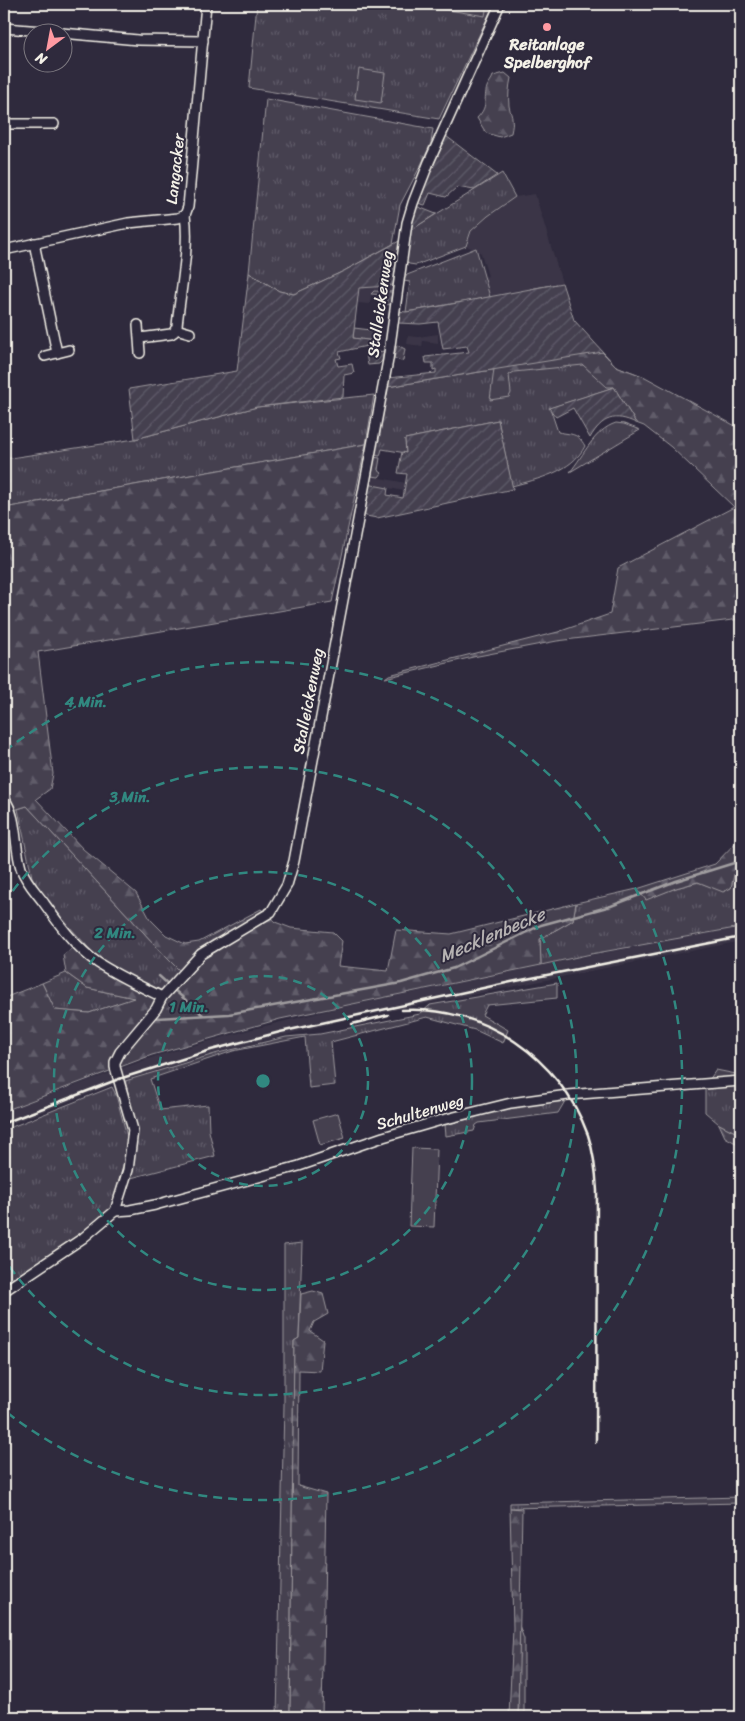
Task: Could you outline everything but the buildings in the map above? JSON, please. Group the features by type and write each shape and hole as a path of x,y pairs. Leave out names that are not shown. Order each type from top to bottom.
{"street":[{"name":"Langacker","path":"4,250 128,223 178,218 185,215 188,207 206,4"},
{"name":"Stalleickenweg","path":"115,1211 128,1170 133,1130 116,1073 115,1062 120,1052 156,1010 165,994 201,954 271,912 288,886 388,360 407,223 429,162 500,4"},
{"path":"4,28 22,29"},
{"path":"72,34 138,40 202,41"},
{"path":"4,124 54,124"},
{"path":"140,338 171,334 176,329 183,273 185,215"},
{"path":"34,243 57,353"},
{"path":"138,326 140,353"},
{"path":"176,329 190,332"},
{"path":"45,356 69,350"},
{"path":"4,798 8,803 13,820 21,868 26,880 61,926 96,962 122,977 165,994"},
{"name":"Schultenweg","path":"115,1211 130,1210 155,1204 299,1166 383,1137 510,1103 568,1095 741,1081"},
{"path":"4,1290 83,1238 115,1211"}],"shaded area":[{"path":"535,194 562,283 490,297 484,277 488,276 481,253 467,246 471,231 515,197"},
{"path":"392,286 392,292 374,291 371,294 370,304 357,303 359,288"},
{"path":"438,334 438,343 423,341 422,346 407,344 408,336 418,337"},
{"path":"369,476 406,483 405,491 367,484"},
{"path":"741,927 741,941 340,1021 212,1054 122,1081 4,1127 4,1112 16,1107 156,1056 249,1030 338,1008 592,955"}],"green space":[{"path":"257,4 494,4 439,119 249,88"},
{"path":"412,4 487,4 485,16"},
{"path":"359,69 385,73 381,103 355,99"},
{"path":"505,73 511,78 509,106 512,125 511,133 500,137 486,133 477,118 483,110 487,87 493,76"},
{"path":"266,99 433,129 431,143 400,205 393,244 344,271 294,294 279,291 249,273"},
{"path":"446,136 497,175 474,190 457,187 446,197 430,193 425,205 417,203"},
{"path":"502,173 515,197 471,231 466,246 416,265 409,264 405,260 411,230"},
{"path":"416,206 436,214 411,230"},
{"path":"401,240 396,283 390,286 359,288 353,338 375,341 376,344 339,352 341,358 336,359 338,366 352,364 354,373 344,375 343,397 257,407 135,439 129,389 237,371 249,273 279,291 294,294 344,271"},
{"path":"476,248 490,297 406,312 410,282 403,281 407,275"},
{"path":"562,283 574,320 603,352 387,387 388,378 436,373 436,369 433,370 433,363 426,363 425,357 469,352 467,346 443,349 438,322 420,324 398,323 398,311 406,312 436,307"},
{"path":"556,284 562,312 616,366 645,377 741,429 741,619 557,641 473,657 385,678 389,675 558,632 610,614 618,568 734,507 671,447 644,426 636,423 614,387 607,387 583,365 514,372 509,375 511,393 509,397 490,400 494,369 537,328 530,289"},
{"path":"374,291 392,292 390,305 386,304 386,295 371,294"},
{"path":"354,328 379,331 378,344 374,341 353,338"},
{"path":"397,345 405,349 403,360 401,361 394,358"},
{"path":"384,351 382,361 379,364 368,365 366,354"},
{"path":"603,352 616,366 645,377 550,408 558,432 577,436 585,446 572,462 553,473 512,486 498,420 405,439 406,453 382,449 380,456 373,455 376,442 379,441 387,387"},
{"path":"614,387 636,423 622,418 610,419 599,425 590,438 573,408 556,417 549,408"},
{"path":"374,395 366,444 4,508 4,459 135,439 257,407"},
{"path":"498,420 513,489 377,518 366,516 363,512 367,484 388,488 387,495 403,498 407,474 398,473 402,452 406,453 405,439"},
{"path":"616,423 640,430 570,472 595,437 608,426"},
{"path":"366,444 332,602 38,652 53,774 50,789 36,799 83,849 136,893 150,919 166,935 185,944 199,942 261,909 275,922 291,928 333,932 342,941 338,966 388,971 396,930 451,934 576,903 573,920 540,939 541,965 280,1019 152,1055 4,1111 4,998 42,983 55,1010 89,1013 134,998 87,988 66,973 63,955 72,948 121,978 161,998 181,972 27,806 4,813 4,508"},
{"path":"373,457 380,458 378,470 382,473 379,477 370,475"},
{"path":"27,806 181,972 162,995 123,975 96,956 49,904 32,877 18,809"},
{"path":"741,837 741,864 736,866 731,888 723,892 698,882 676,888 646,900 637,889 715,864"},
{"path":"741,864 741,927 541,965 540,939 573,920 576,903 637,889 646,899 698,882 723,891 731,888 736,866"},
{"path":"66,973 87,988 135,998 89,1013 55,1010 42,983"},
{"path":"557,983 557,998 487,1005 482,1015 508,1030 503,1043 475,1030 427,1017 331,1042 335,1085 309,1088 305,1037 233,1051 150,1079 160,1110 208,1105 209,1131 215,1156 131,1178 136,1136 131,1103 125,1081 218,1053 286,1037 320,1034 420,1014 430,1005"},
{"path":"716,1070 741,1075 741,1135 719,1124 705,1112 705,1083 707,1083"},
{"path":"112,1087 116,1095 129,1144 112,1207 68,1245 4,1283 4,1130"},
{"path":"568,1096 558,1113 479,1123 474,1131 446,1136 445,1125 513,1107"},
{"path":"338,1113 345,1138 320,1145 313,1120"},
{"path":"719,1124 741,1135 741,1146 725,1137"},
{"path":"412,1148 437,1149 434,1227 409,1226"},
{"path":"302,1243 299,1338 294,1341 290,1717 277,1717 284,1405 284,1245"},
{"path":"313,1291 323,1294 328,1314 314,1322 310,1331 323,1340 320,1371 299,1370 298,1486 326,1494 322,1717 290,1717 294,1341 299,1338 301,1294"},
{"path":"741,1497 741,1503 510,1508 510,1503"},
{"path":"510,1508 522,1509 518,1717 509,1717 513,1628"},
{"path":"519,1625 524,1639 524,1717 518,1717"}],"waterway":[{"name":"Mecklenbecke","path":"157,1018 229,1014 401,983 454,968 541,925 611,906 741,859"},
{"path":"159,976 169,985"},
{"path":"173,989 203,1015"}],"railway":[{"path":"4,1123 119,1079 211,1050 280,1032 511,982 741,937"},
{"path":"402,1010 432,1011 462,1017 490,1027 515,1042 538,1060 559,1082 575,1107 588,1135 592,1149 597,1191 596,1442"},
{"path":"352,1024 388,1015"}],"place":[{"name":"Reitanlage Spelberghof","path":"547,27"}]}
